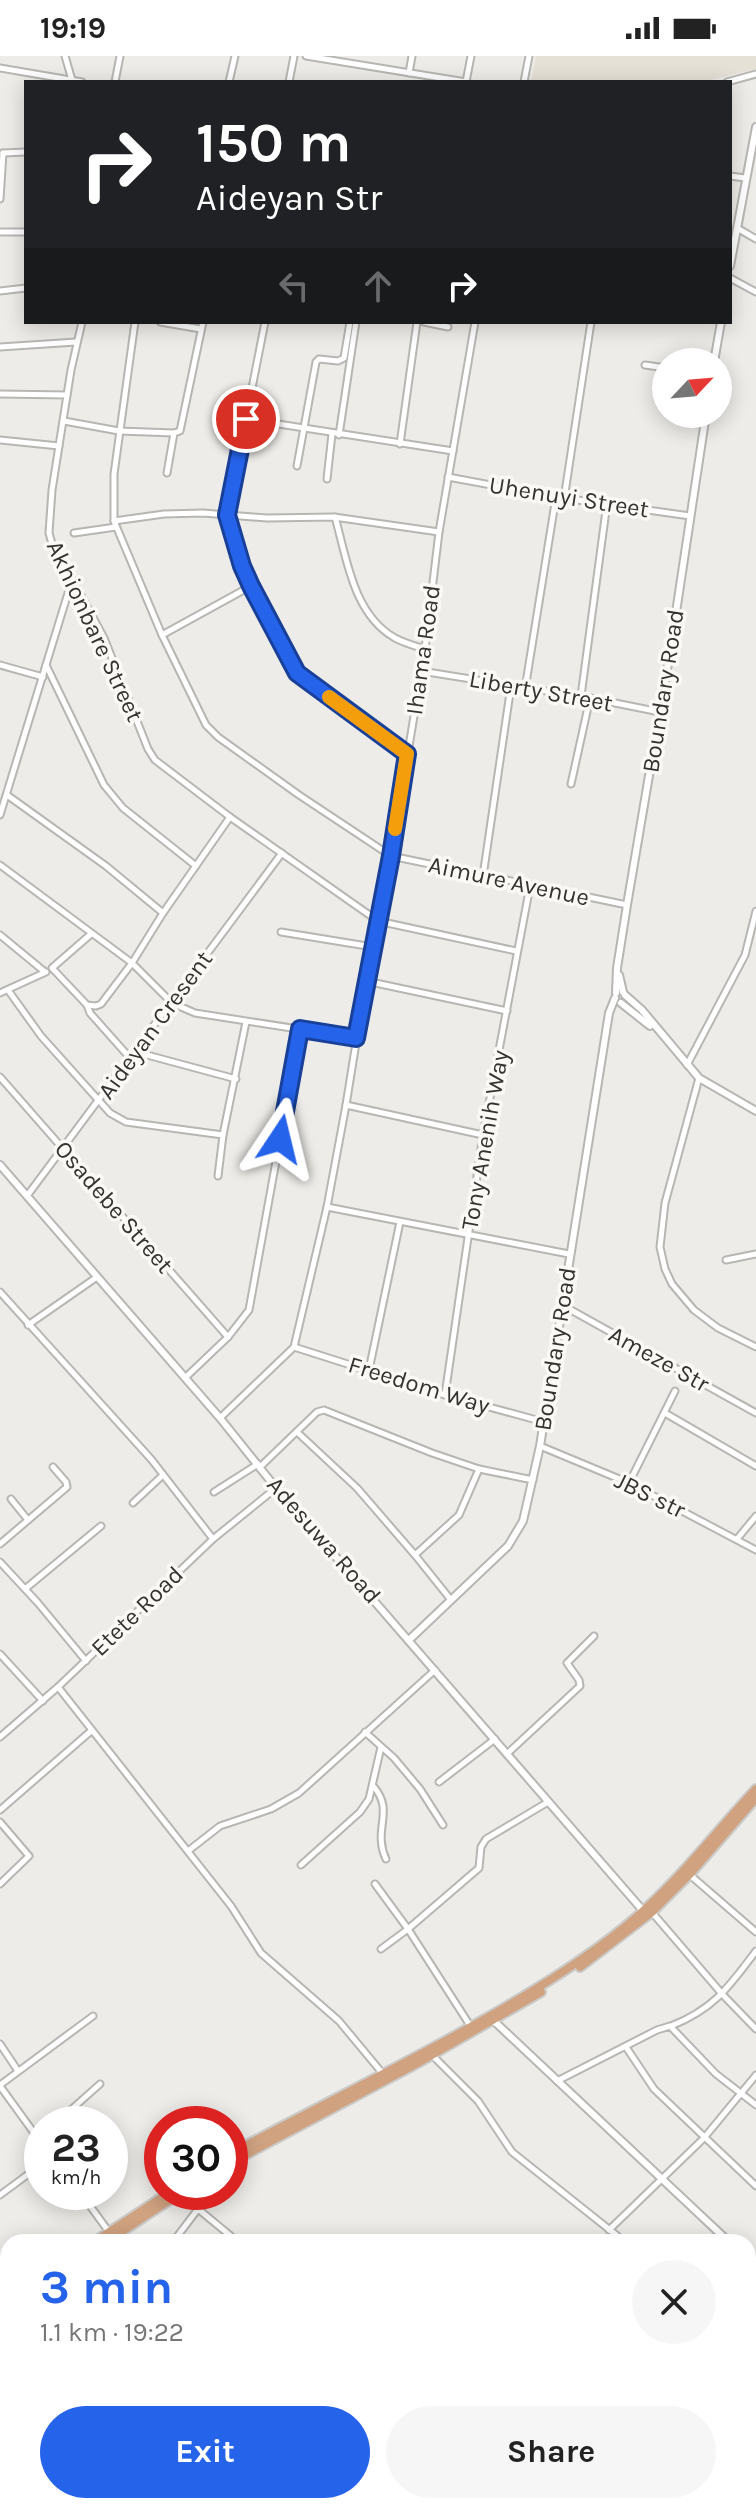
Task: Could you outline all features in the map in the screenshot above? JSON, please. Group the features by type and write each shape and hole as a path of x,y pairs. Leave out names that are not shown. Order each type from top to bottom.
{"highway":[{"path":"248,2152 471,2027 572,1966 648,1911 756,1789"},
{"path":"248,2145 432,2055 582,1966 690,1874 754,1805"},
{"path":"106,2234 146,2210"},
{"path":"117,2234 151,2210"}],"street":[{"path":"0,68 72,80 65,56"},
{"path":"115,80 120,56"},
{"path":"229,80 235,56"},
{"path":"289,80 294,56"},
{"path":"306,56 453,80"},
{"path":"409,73 412,56"},
{"path":"466,80 471,56"},
{"path":"524,80 529,56"},
{"path":"732,81 756,74"},
{"path":"732,255 755,132"},
{"path":"0,199 2,153 24,152"},
{"path":"732,176 745,178"},
{"path":"737,228 756,239"},
{"path":"0,232 24,232"},
{"path":"732,279 756,292"},
{"path":"0,291 24,288"},
{"name":"Akhionbare Street","path":"81,324 59,446 49,533 54,551 104,638 148,749 163,768 378,921"},
{"path":"135,324 114,474 115,524 192,701 212,731 299,795 391,856"},
{"path":"265,324 227,515 242,566 297,673 407,754"},
{"path":"297,466 316,362 319,359 338,361 344,358 352,324"},
{"path":"327,479 353,324"},
{"path":"400,444 417,324"},
{"path":"434,324 448,327"},
{"name":"Ihama Road","path":"294,1347 327,1207 391,856 425,649 439,532 475,324"},
{"path":"564,499 591,324"},
{"path":"716,348 721,324"},
{"path":"64,421 119,431 180,431 202,325"},
{"path":"0,347 76,342"},
{"path":"645,365 652,366"},
{"path":"0,394 67,395"},
{"path":"246,419 453,451"},
{"name":"Boundary Road","path":"410,1639 508,1546 523,1521 533,1480 609,1013 620,997 617,968 704,428"},
{"path":"167,473 174,433"},
{"path":"0,440 59,446"},
{"name":"Uhenuyi Street","path":"448,477 564,499 690,516"},
{"path":"525,689 556,497"},
{"path":"581,697 607,503"},
{"path":"74,533 164,514 334,517 439,532"},
{"path":"334,517 364,608 376,623 398,640 425,649"},
{"path":"0,815 72,579"},
{"path":"162,635 251,586"},
{"path":"0,665 43,677"},
{"path":"46,665 104,785 123,808 196,866"},
{"name":"Liberty Street","path":"421,671 660,712"},
{"path":"483,876 511,686"},
{"path":"571,784 590,698"},
{"path":"7,795 106,866 163,913"},
{"path":"87,1005 101,1004 230,817"},
{"name":"Aideyan Cresent","path":"27,1196 282,853"},
{"name":"Aimure Avenue","path":"391,856 627,905"},
{"path":"0,865 132,963 172,1003 195,1013 356,1038"},
{"name":"Tony Anenih Way","path":"445,1395 483,1135 530,886"},
{"path":"687,1065 745,955 756,911"},
{"path":"378,921 516,951"},
{"path":"281,932 373,947"},
{"path":"0,993 52,968 91,934"},
{"path":"0,935 45,972"},
{"path":"52,968 130,1058"},
{"path":"366,981 507,1011"},
{"path":"8,990 41,1036 110,1113 126,1122 223,1135"},
{"path":"620,997 642,1010 699,1078 756,1111"},
{"path":"218,1176 223,1135 246,1022"},
{"path":"185,1378 228,1337 249,1310 300,1029"},
{"path":"135,1052 236,1079"},
{"name":"Osadebe Street","path":"0,1077 228,1337"},
{"path":"699,1078 665,1203 660,1247 672,1284 694,1310 718,1328 756,1347"},
{"path":"346,1105 483,1135"},
{"name":"Adesuwa Road","path":"0,1165 548,1802 648,1911"},
{"path":"327,1207 569,1254"},
{"path":"369,1370 400,1222"},
{"path":"726,1260 756,1254"},
{"path":"28,1325 97,1277"},
{"path":"0,1292 151,1459 213,1539"},
{"name":"Ameze Str","path":"562,1305 756,1413"},
{"path":"220,1418 294,1347"},
{"name":"Freedom Way","path":"294,1347 445,1395 544,1422"},
{"path":"629,1483 675,1391"},
{"path":"214,1492 259,1466 317,1412 324,1410 479,1469 533,1480"},
{"path":"665,1413 756,1466"},
{"path":"297,1432 357,1488 451,1600"},
{"name":"JBS str","path":"540,1446 629,1483 756,1550"},
{"path":"0,1544 67,1487 53,1467"},
{"path":"415,1555 459,1515 479,1469"},
{"path":"133,1503 163,1475"},
{"name":"Etete Road","path":"2,1732 43,1701 213,1539 276,1488"},
{"path":"11,1499 28,1520"},
{"path":"737,1539 756,1516"},
{"path":"25,1589 101,1526"},
{"path":"0,1562 86,1661"},
{"path":"508,1753 580,1686 567,1663 594,1636"},
{"path":"0,1654 43,1701"},
{"path":"188,1851 220,1826 264,1812 299,1793 435,1670"},
{"path":"58,1687 231,1906 261,1953 339,2021 383,2074"},
{"path":"0,1810 91,1731"},
{"path":"365,1732 394,1758 420,1789 443,1825"},
{"path":"439,1782 496,1739"},
{"path":"301,1865 360,1812 369,1799 381,1747"},
{"path":"374,1786 385,1809 380,1834 386,1859"},
{"path":"381,1949 479,1868 481,1847 486,1839 548,1802"},
{"path":"0,1822 29,1856 0,1884"},
{"path":"690,1874 756,1932"},
{"path":"375,1884 471,2027"},
{"path":"648,1911 756,2029"},
{"path":"556,2082 657,2030 692,2017 723,1995 755,1954"},
{"path":"24,2117 0,2086 93,2016"},
{"path":"494,2021 720,2234"},
{"path":"670,2026 716,2074 756,2105"},
{"path":"0,2044 18,2071"},
{"path":"626,2047 654,2089 756,2186"},
{"path":"432,2055 478,2101 512,2152 614,2234"},
{"path":"609,2230 704,2138 756,2075"},
{"path":"75,2106 100,2084"},
{"path":"0,2195 24,2177"},
{"path":"93,2210 109,2232"},
{"path":"179,2234 197,2210"},
{"path":"199,2210 228,2234"}],"shaded area":[{"path":"536,56 756,56 756,69 710,80 531,80"}],"slow traffic":[{"path":"329,697 407,754 395,829"}],"route":[{"path":"246,419 227,515 251,586 297,673 407,754 356,1038 300,1029 280,1139"}]}
